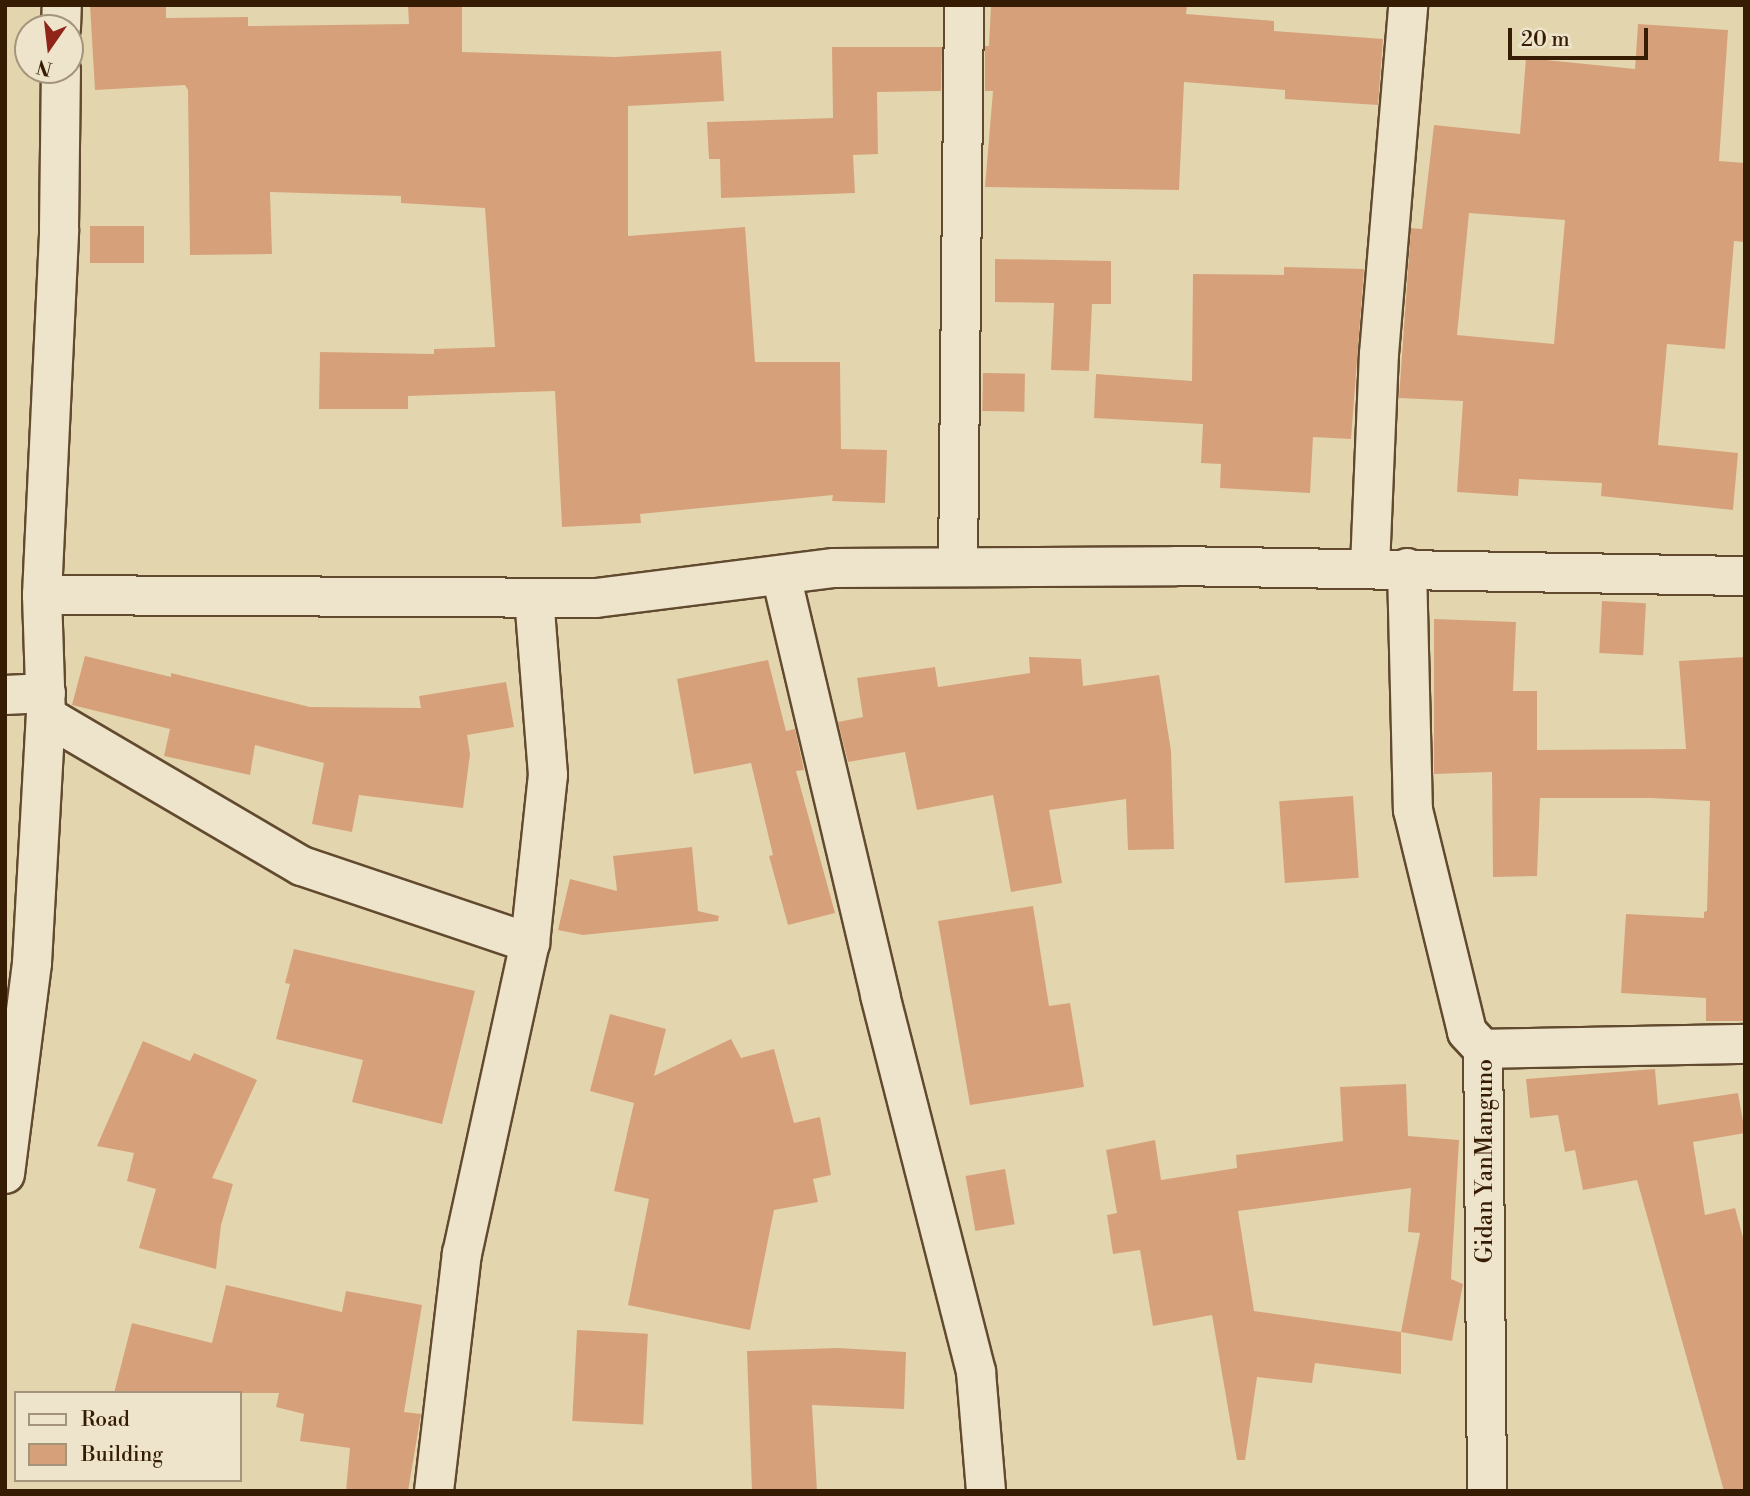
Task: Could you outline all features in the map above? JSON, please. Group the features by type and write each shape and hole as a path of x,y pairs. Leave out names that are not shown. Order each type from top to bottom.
{"street":[{"path":"958,567 964,5"},
{"path":"1409,5 1379,354 1388,568 1413,810 1467,1032 1483,1049"},
{"path":"5,1174 32,963 46,705 42,595 59,229 61,84"},
{"path":"42,595 596,598 834,568 1388,568 1745,576"},
{"path":"781,575 880,995 976,1372 986,1491"},
{"path":"434,1491 462,1254 530,943 548,775 534,599"},
{"path":"5,695 46,705 302,866 530,943"},
{"name":"Gidan YanManguno","path":"1487,1491 1483,1049 1745,1044"}],"building":[{"path":"90,5 166,5 166,18 248,17 248,26 409,24 408,5 462,5 462,52 615,57 721,51 724,101 628,106 628,236 745,227 755,362 840,362 841,449 887,450 885,503 832,501 833,495 640,514 641,523 562,527 555,391 408,396 408,409 319,409 320,352 434,354 434,349 495,347 485,208 401,203 401,196 270,192 272,254 190,255 188,90 185,85 95,90"},
{"path":"991,5 1187,5 1186,14 1274,21 1274,31 1383,39 1378,105 1285,99 1285,90 1184,82 1179,190 985,187 993,91 985,91 985,46 989,46"},
{"path":"1638,24 1728,30 1719,161 1745,163 1745,242 1734,241 1725,349 1667,344 1658,445 1738,453 1733,510 1601,496 1602,483 1519,479 1518,496 1457,492 1463,401 1399,398 1411,228 1422,229 1434,125 1520,134 1526,58 1635,69","holes":["1469,213 1565,220 1554,344 1457,335"]},
{"path":"832,47 942,47 941,91 877,92 878,154 853,155 855,193 721,198 720,159 709,159 707,122 833,118"},
{"path":"90,226 144,226 144,263 90,263"},
{"path":"995,259 1111,261 1111,304 1092,304 1089,371 1051,370 1054,303 995,302"},
{"path":"1284,267 1364,269 1351,439 1313,437 1310,493 1220,488 1221,464 1201,463 1203,424 1094,418 1096,374 1192,381 1193,274 1284,275"},
{"path":"983,373 1025,374 1024,412 982,411"},
{"path":"1602,601 1646,603 1643,655 1599,653"},
{"path":"1434,619 1516,622 1513,691 1537,691 1537,750 1686,749 1679,661 1745,657 1745,1021 1706,1021 1706,998 1621,993 1626,914 1704,918 1704,912 1707,911 1710,801 1540,798 1537,876 1493,877 1492,772 1434,774"},
{"path":"85,656 171,677 171,673 310,707 421,708 419,696 506,682 514,727 467,735 470,754 463,808 359,795 352,832 312,824 324,763 255,745 250,775 164,756 170,729 72,705"},
{"path":"1029,657 1081,659 1083,686 1159,675 1171,751 1174,849 1128,850 1126,799 1049,810 1062,883 1011,892 993,795 917,810 905,752 848,762 838,722 863,717 857,678 935,667 938,687 1030,673"},
{"path":"768,660 786,731 795,729 804,770 796,771 835,913 788,925 769,856 773,855 751,763 694,774 677,679"},
{"path":"1353,796 1359,878 1285,883 1279,801"},
{"path":"692,847 698,911 719,916 718,921 583,935 558,930 570,879 617,891 613,856"},
{"path":"1033,906 1049,1006 1070,1003 1084,1087 970,1105 938,921"},
{"path":"294,949 475,991 442,1124 352,1102 363,1060 276,1039 290,984 285,983"},
{"path":"610,1014 666,1029 654,1076 731,1039 741,1058 774,1049 794,1123 820,1117 831,1175 813,1179 818,1202 774,1210 750,1330 628,1305 649,1199 614,1191 634,1103 590,1091"},
{"path":"143,1041 190,1061 194,1053 257,1080 212,1178 233,1184 221,1225 216,1269 139,1248 156,1189 127,1181 134,1153 97,1146"},
{"path":"1655,1069 1658,1105 1738,1093 1745,1133 1693,1142 1705,1215 1735,1208 1745,1245 1745,1491 1724,1491 1637,1180 1583,1190 1575,1150 1565,1152 1558,1115 1530,1118 1526,1079"},
{"path":"1406,1084 1408,1136 1459,1140 1451,1279 1463,1284 1452,1341 1401,1332 1401,1374 1315,1363 1312,1383 1257,1377 1245,1460 1237,1460 1212,1315 1153,1326 1140,1250 1113,1254 1107,1215 1117,1213 1106,1150 1155,1140 1161,1180 1237,1168 1236,1155 1343,1141 1340,1087","holes":["1411,1188 1408,1232 1420,1233 1401,1332 1254,1311 1238,1211"]},
{"path":"1005,1169 1015,1224 975,1231 966,1176"},
{"path":"226,1285 342,1312 346,1291 422,1305 404,1412 421,1414 408,1491 346,1491 350,1448 300,1441 304,1414 276,1407 279,1393 115,1391 132,1323 212,1343"},
{"path":"577,1330 648,1334 643,1425 572,1421"},
{"path":"838,1348 906,1352 904,1409 812,1405 817,1491 752,1491 747,1351"}]}
